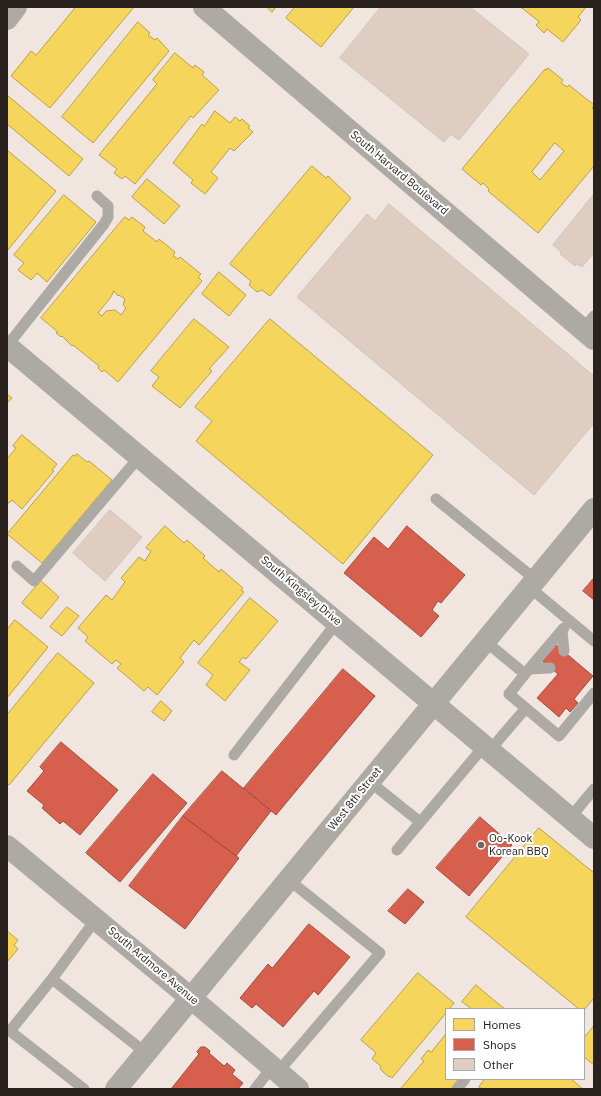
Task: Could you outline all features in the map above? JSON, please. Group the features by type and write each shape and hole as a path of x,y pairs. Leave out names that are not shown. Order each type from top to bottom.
{"main road":[{"path":"7,18 16,7"},
{"name":"South Harvard Boulevard","path":"204,7 590,328"},
{"name":"West 8th Street","path":"116,1089 594,509"}],"street":[{"name":"South Kingsley Drive","path":"7,346 594,838"},
{"name":"South Ardmore Avenue","path":"7,846 192,998 298,1089"}],"lane":[{"path":"7,346 104,224 108,217 108,206 97,196"},
{"path":"16,566 34,581 140,456"},
{"path":"436,499 533,584 566,625 594,641"},
{"path":"234,755 338,622"},
{"path":"564,651 566,625"},
{"path":"566,625 509,694 558,736 594,693"},
{"path":"485,641 527,671 550,668"},
{"path":"397,850 420,822 487,748 526,708"},
{"path":"370,781 420,822"},
{"path":"570,818 594,789"},
{"path":"255,1089 380,953 289,880"},
{"path":"84,1089 10,1031 52,979 96,919"},
{"path":"52,979 146,1053"},
{"path":"457,1089 464,1080"}],"building: Homes":[{"path":"76,7 134,7 50,108 11,76 31,51 36,55"},
{"path":"267,7 276,7 272,12"},
{"path":"295,7 354,7 321,47 286,18"},
{"path":"521,7 586,7 578,17 581,20 563,42 547,29 544,33 536,25 539,22"},
{"path":"138,22 150,33 148,35 155,40 157,38 169,51 93,143 62,117"},
{"path":"175,53 193,68 195,65 204,72 202,75 219,90 193,118 191,116 135,184 125,176 122,179 114,173 117,169 99,155 157,84 153,80"},
{"path":"548,68 563,80 561,83 567,87 569,85 594,105 592,108 594,110 594,166 538,233 488,191 489,189 483,183 481,185 462,169 545,69 546,70","holes":["555,143 564,151 540,180 532,172"]},
{"path":"7,95 83,159 69,176 7,124"},
{"path":"215,111 230,123 235,117 240,121 242,119 250,126 248,128 253,132 234,151 230,148 211,172 218,178 205,194 191,183 193,180 173,163 202,124 204,126"},
{"path":"7,150 56,191 7,251"},
{"path":"312,166 326,178 328,176 351,198 270,296 262,290 257,292 249,285 251,281 230,264"},
{"path":"147,179 180,206 164,224 132,197"},
{"path":"64,195 96,222 47,282 37,273 31,280 18,270 24,263 14,255"},
{"path":"125,217 129,220 132,217 145,227 143,231 157,242 159,239 175,252 173,256 178,259 180,257 201,274 198,277 202,281 118,382 104,370 102,372 98,368 99,366 73,345 72,346 62,336 61,337 56,333 58,332 41,318","holes":["114,291 118,296 119,295 125,299 123,305 126,308 121,315 115,310 106,311 102,316 98,313"]},
{"path":"219,272 246,295 229,316 202,294"},
{"path":"194,319 229,347 209,369 212,371 180,408 152,386 159,377 151,371"},
{"path":"270,319 433,455 343,564 196,441 212,421 195,407"},
{"path":"7,394 12,398 7,403"},
{"path":"22,435 57,464 52,470 54,471 22,509 12,500 9,503 7,502 7,459 16,448 13,446"},
{"path":"77,454 87,462 89,461 112,480 42,563 7,534 73,455 75,456"},
{"path":"165,526 184,543 187,540 205,556 203,558 219,572 221,569 243,588 241,590 244,592 199,645 194,640 180,658 184,662 157,695 148,687 144,691 117,668 121,664 116,660 112,664 85,641 88,637 78,628 106,595 112,600 125,582 121,578 139,557 145,561 151,551 146,548"},
{"path":"41,581 59,597 41,619 22,603"},
{"path":"250,598 278,621 246,659 243,657 239,662 250,670 225,701 206,685 213,675 198,663"},
{"path":"67,607 79,616 62,636 50,627"},
{"path":"15,620 48,647 7,698 7,630"},
{"path":"58,653 94,683 9,785 7,784 7,715"},
{"path":"161,701 172,711 164,721 152,712"},
{"path":"539,828 594,873 594,998 585,1009 578,1008 466,917"},
{"path":"7,931 18,940 14,945 18,949 7,962"},
{"path":"418,973 454,1003 450,1008 445,1008 445,1014 392,1078 383,1072 380,1068 381,1066 372,1059 376,1053 361,1040"},
{"path":"476,985 504,1008 471,1008 462,1002"},
{"path":"594,1026 594,1065 585,1058 585,1037"},
{"path":"445,1035 445,1080 459,1080 451,1089 402,1089 401,1088 424,1061 421,1059 428,1050 431,1052"},
{"path":"484,1080 572,1080 583,1089 482,1089 479,1087"}],"building: Shops":[{"path":"407,526 465,575 441,603 438,601 432,610 439,616 421,637 344,573 374,537 388,549"},
{"path":"594,578 594,600 583,591"},
{"path":"555,644 593,676 574,699 578,703 570,712 566,708 559,717 537,698 558,674 542,661"},
{"path":"343,669 375,696 276,815 244,788"},
{"path":"61,742 118,790 80,835 63,821 60,824 42,808 44,805 27,791 44,771 40,767"},
{"path":"222,771 271,811 236,856 183,816"},
{"path":"153,774 187,803 120,882 86,853"},
{"path":"183,816 239,858 185,929 129,886"},
{"path":"480,817 512,845 469,896 436,868"},
{"path":"408,889 424,902 405,924 388,911"},
{"path":"309,924 350,957 318,995 314,991 283,1027 256,1004 252,1008 240,998 268,964 272,968"},
{"path":"201,1047 205,1047 210,1051 209,1053 224,1066 227,1063 235,1070 232,1074 243,1083 238,1089 171,1089 199,1054 197,1052"}],"building: Other":[{"path":"381,7 470,7 529,54 459,140 451,134 444,142 340,58"},
{"path":"594,194 594,253 582,267 577,264 575,266 560,254 561,252 553,245"},
{"path":"389,204 594,376 594,423 534,495 297,297 367,214 375,221"},
{"path":"110,510 142,537 105,581 73,553"}],"place":[{"name":"Oo-Kook Korean BBQ","path":"481,845"}]}
